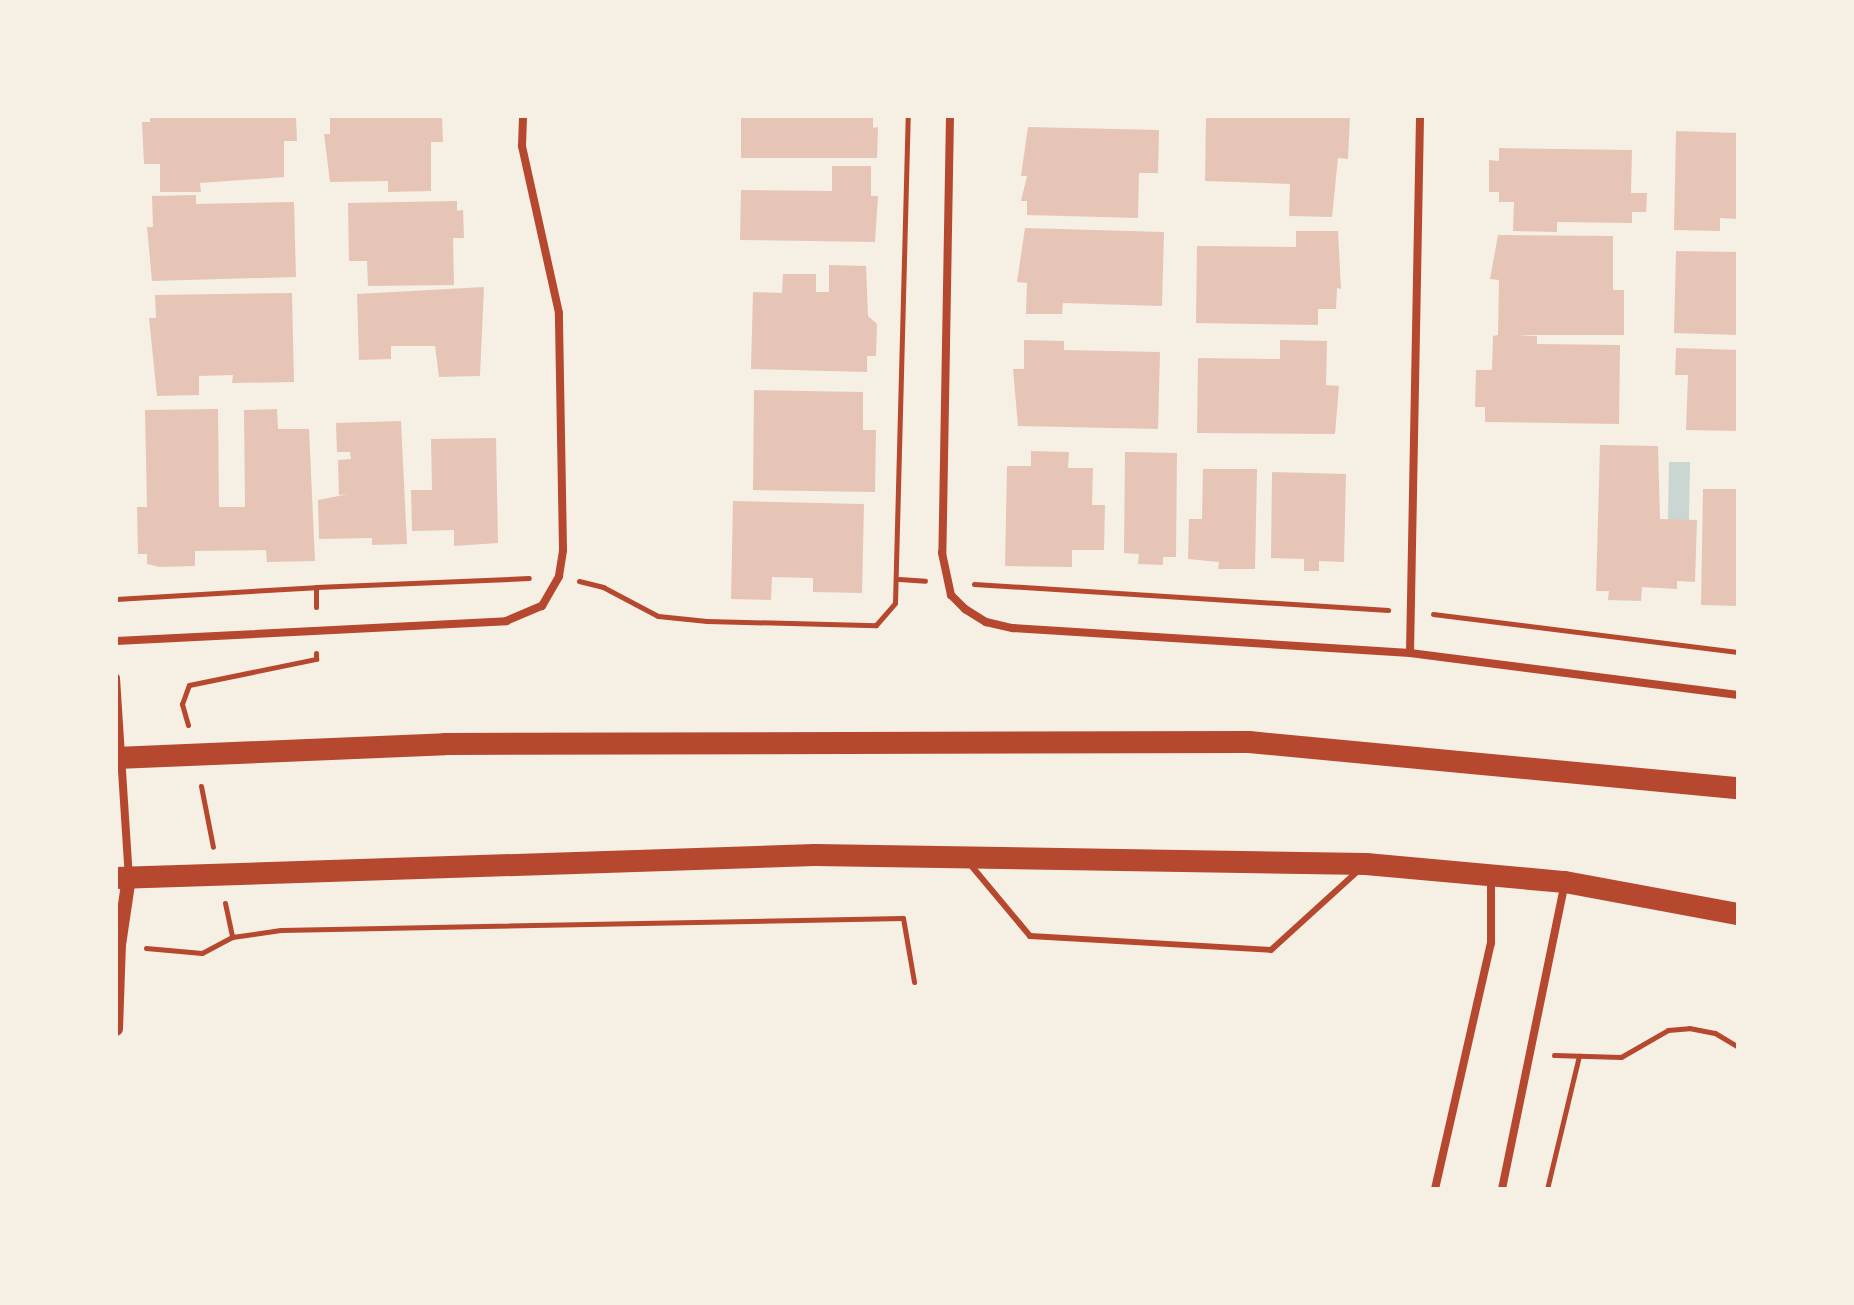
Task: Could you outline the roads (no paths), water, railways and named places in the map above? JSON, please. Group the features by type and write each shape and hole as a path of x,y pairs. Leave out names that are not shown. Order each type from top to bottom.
{"highway":[{"path":"120,758 445,744 1249,742 1738,788"},
{"path":"122,877 218,872 962,855 1366,864 1565,882 1738,914"}],"street":[{"path":"116,641 506,621 542,606 559,576 563,516 559,313 522,146 523,116"},
{"path":"950,116 942,553 946,582 965,609 986,622 1013,628 1410,653 1738,695"},
{"path":"1410,653 1420,116"},
{"path":"116,678 122,877 116,1029"},
{"path":"1435,1189 1491,943 1491,877"},
{"path":"1502,1189 1534,1050 1565,882"}],"lane":[{"path":"962,855 1030,936 1271,950 1366,864"}]}
